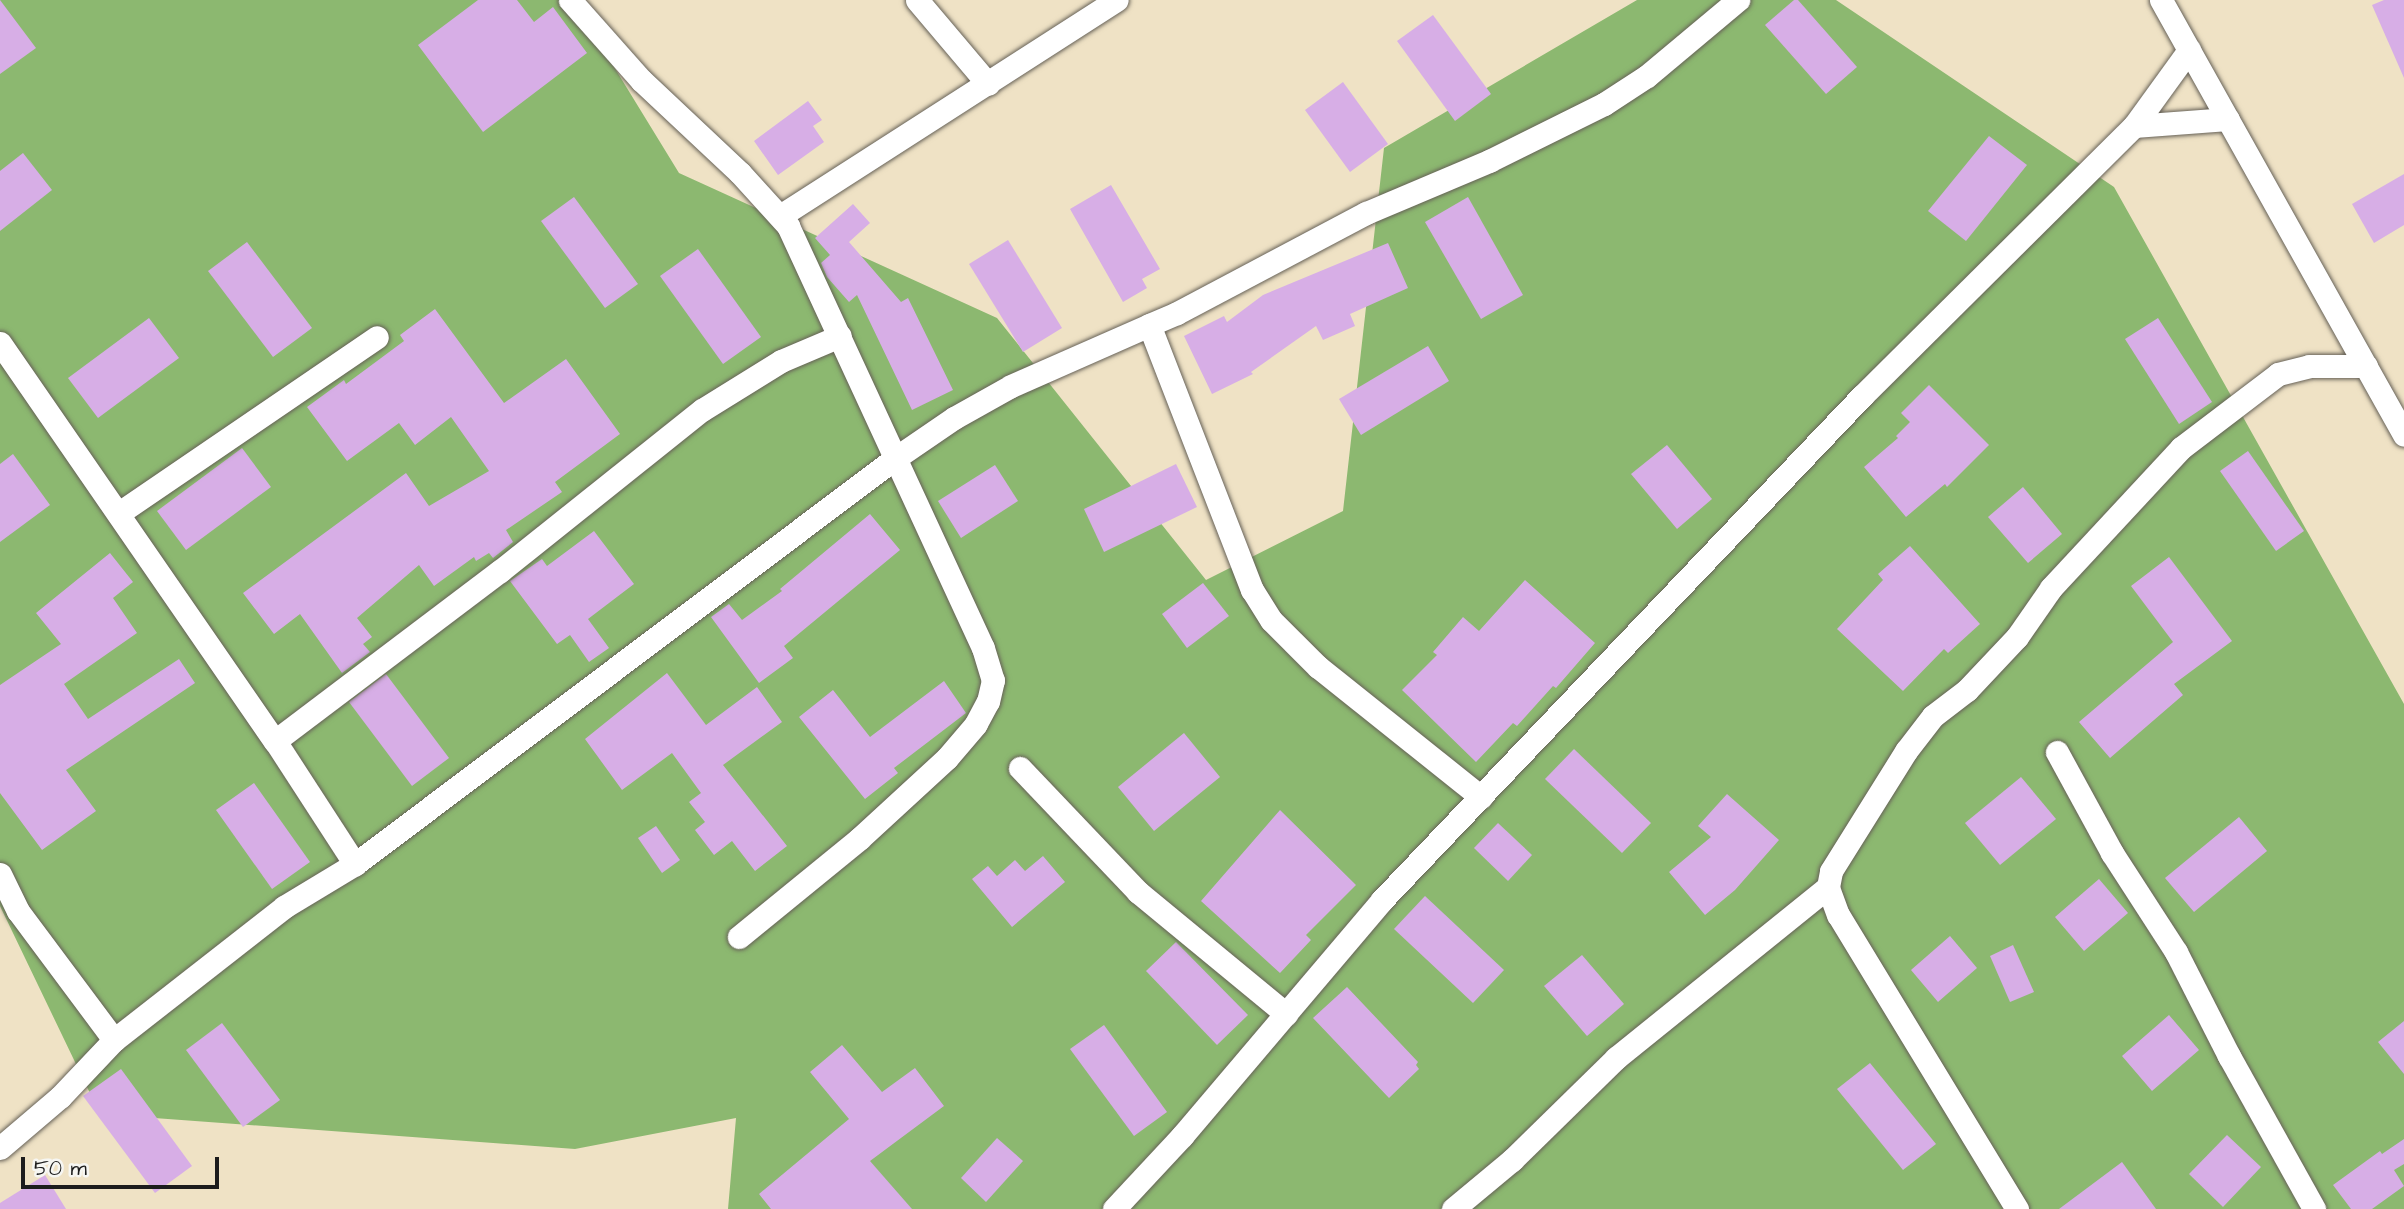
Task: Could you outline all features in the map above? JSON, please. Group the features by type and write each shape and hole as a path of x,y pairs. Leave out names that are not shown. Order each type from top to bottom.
{"street":[{"path":"570,0 641,80 740,173 788,226 983,648 993,680 988,701 976,724 947,758 859,839 739,937"},
{"path":"918,0 988,83"},
{"path":"780,216 1117,0"},
{"path":"0,1148 61,1097 114,1040 284,908 355,864 894,459 954,418 1011,386 1177,313 1366,213 1489,162 1604,104 1647,76 1738,0"},
{"path":"2161,0 2404,436"},
{"path":"1114,1209 1182,1136 1382,900 1862,396 2134,126 2189,50"},
{"path":"2134,126 2228,119"},
{"path":"1149,325 1252,590 1271,620 1318,667 1481,797"},
{"path":"275,741 500,571 702,410 781,360 840,336"},
{"path":"120,513 377,337"},
{"path":"0,343 120,513 355,864"},
{"path":"2017,1209 1838,915 1828,887 1831,871 1906,751 1933,716 1967,690 2017,637 2051,588 2182,448 2278,374 2309,366 2366,366"},
{"path":"2057,752 2112,853 2176,952 2229,1056 2314,1209"},
{"path":"1020,768 1138,892 1286,1014"},
{"path":"0,874 18,911 114,1040"},
{"path":"1453,1209 1511,1160 1616,1058 1828,887"}],"green space":[{"path":"0,0 573,0 679,173 997,318 1206,580 1343,511 1384,148 1637,0 1836,0 2114,187 2404,704 2404,1209 728,1209 736,1118 575,1149 100,1114 0,906"}],"building":[{"path":"0,0 36,48 0,74"},
{"path":"478,0 517,0 534,22 553,7 587,53 483,132 418,45"},
{"path":"1794,0 1798,0 1857,67 1826,94 1765,25"},
{"path":"2384,0 2404,0 2404,78 2372,5"},
{"path":"1433,15 1491,94 1455,121 1397,41"},
{"path":"1343,82 1388,144 1350,172 1305,110"},
{"path":"808,101 822,120 813,126 824,142 778,175 754,141"},
{"path":"1989,136 2027,165 1966,241 1928,211"},
{"path":"23,153 52,190 0,231 0,171"},
{"path":"2404,174 2404,225 2374,243 2352,204"},
{"path":"1111,185 1160,269 1142,279 1147,288 1123,302 1070,209"},
{"path":"574,197 638,284 605,308 541,221"},
{"path":"1468,197 1523,295 1481,319 1425,222"},
{"path":"853,204 870,223 849,242 901,302 908,298 953,390 912,410 857,295 849,302 827,277 821,263 830,255 815,238"},
{"path":"1008,240 1062,328 1023,352 969,264"},
{"path":"247,242 312,328 273,357 208,271"},
{"path":"1388,243 1408,288 1350,314 1355,326 1323,340 1316,326 1251,372 1253,374 1212,394 1184,336 1224,316 1227,322 1263,295"},
{"path":"698,249 761,337 723,364 660,276"},
{"path":"435,309 504,403 566,359 620,434 555,482 562,492 506,530 513,542 493,558 489,553 476,561 474,557 434,586 419,565 357,618 372,637 363,644 370,652 342,673 300,614 274,634 243,593 406,473 429,506 489,471 451,417 415,445 399,423 347,461 307,407 344,380 346,384 404,341 400,335"},
{"path":"149,318 179,358 98,418 68,378"},
{"path":"2158,318 2212,402 2179,424 2125,339"},
{"path":"1428,346 1449,381 1361,435 1339,399"},
{"path":"1929,385 1989,445 1947,487 1945,484 1906,517 1864,467 1898,438 1896,436 1910,422 1901,413"},
{"path":"1667,445 1712,499 1677,529 1631,474"},
{"path":"242,448 271,487 186,550 157,511"},
{"path":"2248,451 2304,531 2276,551 2220,471"},
{"path":"13,454 50,505 0,542 0,464"},
{"path":"1176,464 1197,507 1104,552 1084,509"},
{"path":"995,465 1018,501 961,538 938,501"},
{"path":"2023,487 2062,534 2028,563 1988,517"},
{"path":"870,514 900,550 784,646 793,658 759,683 711,617 729,604 742,620 782,591 780,589"},
{"path":"594,531 634,584 588,619 609,648 589,662 570,635 557,644 510,581 542,559 547,566"},
{"path":"1910,546 1980,624 1948,653 1944,649 1903,691 1837,629 1883,580 1878,574"},
{"path":"110,553 133,582 113,598 137,633 64,684 88,719 179,659 195,683 66,770 96,811 42,850 0,793 0,685 61,644 36,613"},
{"path":"2169,557 2232,641 2174,684 2183,695 2110,758 2079,722 2173,642 2131,586"},
{"path":"1525,580 1595,643 1556,688 1553,686 1517,726 1513,723 1476,762 1402,690 1437,655 1433,652 1463,617 1479,631"},
{"path":"1203,583 1229,616 1187,648 1162,614"},
{"path":"667,673 706,725 757,687 782,722 723,765 787,846 755,871 732,841 714,855 695,830 705,822 689,802 701,793 672,753 622,790 585,739"},
{"path":"386,674 449,758 412,786 349,702"},
{"path":"944,681 966,713 894,768 898,773 865,799 799,717 833,690 870,737"},
{"path":"1184,733 1220,777 1154,831 1118,787"},
{"path":"1574,749 1651,823 1622,853 1545,779"},
{"path":"2021,777 2056,819 2000,865 1965,823"},
{"path":"254,783 310,862 272,889 216,810"},
{"path":"1727,794 1779,840 1735,890 1705,915 1669,872 1711,837 1698,826"},
{"path":"1280,810 1356,885 1306,935 1311,940 1280,973 1201,901"},
{"path":"2239,817 2267,851 2194,912 2165,878"},
{"path":"1498,823 1532,855 1508,881 1474,848"},
{"path":"656,826 680,860 662,873 638,838"},
{"path":"1043,856 1065,882 1012,927 972,879 988,866 997,876 1015,860 1025,871"},
{"path":"2099,879 2128,913 2084,951 2055,917"},
{"path":"1425,896 1504,970 1473,1003 1394,929"},
{"path":"1950,936 1977,968 1938,1002 1911,970"},
{"path":"1176,942 1248,1015 1217,1045 1146,971"},
{"path":"2013,945 2034,992 2010,1002 1990,956"},
{"path":"1582,955 1624,1004 1587,1036 1544,986"},
{"path":"1347,987 1418,1062 1416,1065 1419,1069 1389,1098 1313,1018"},
{"path":"2169,1015 2199,1050 2152,1091 2122,1056"},
{"path":"2404,1021 2404,1074 2378,1042"},
{"path":"222,1023 280,1100 243,1127 186,1050"},
{"path":"1104,1025 1167,1112 1134,1136 1070,1049"},
{"path":"842,1045 882,1092 915,1068 944,1106 870,1161 912,1209 771,1209 759,1194 849,1119 810,1072"},
{"path":"1870,1063 1936,1144 1903,1170 1837,1089"},
{"path":"121,1069 192,1166 155,1193 83,1096"},
{"path":"2227,1135 2261,1167 2223,1207 2189,1174"},
{"path":"997,1138 1023,1161 986,1202 961,1178"},
{"path":"2404,1139 2404,1164 2394,1170 2404,1186 2372,1209 2351,1209 2333,1185 2380,1151 2382,1154"},
{"path":"2122,1162 2156,1209 2059,1209"},
{"path":"45,1175 66,1209 0,1209 0,1203"}]}
